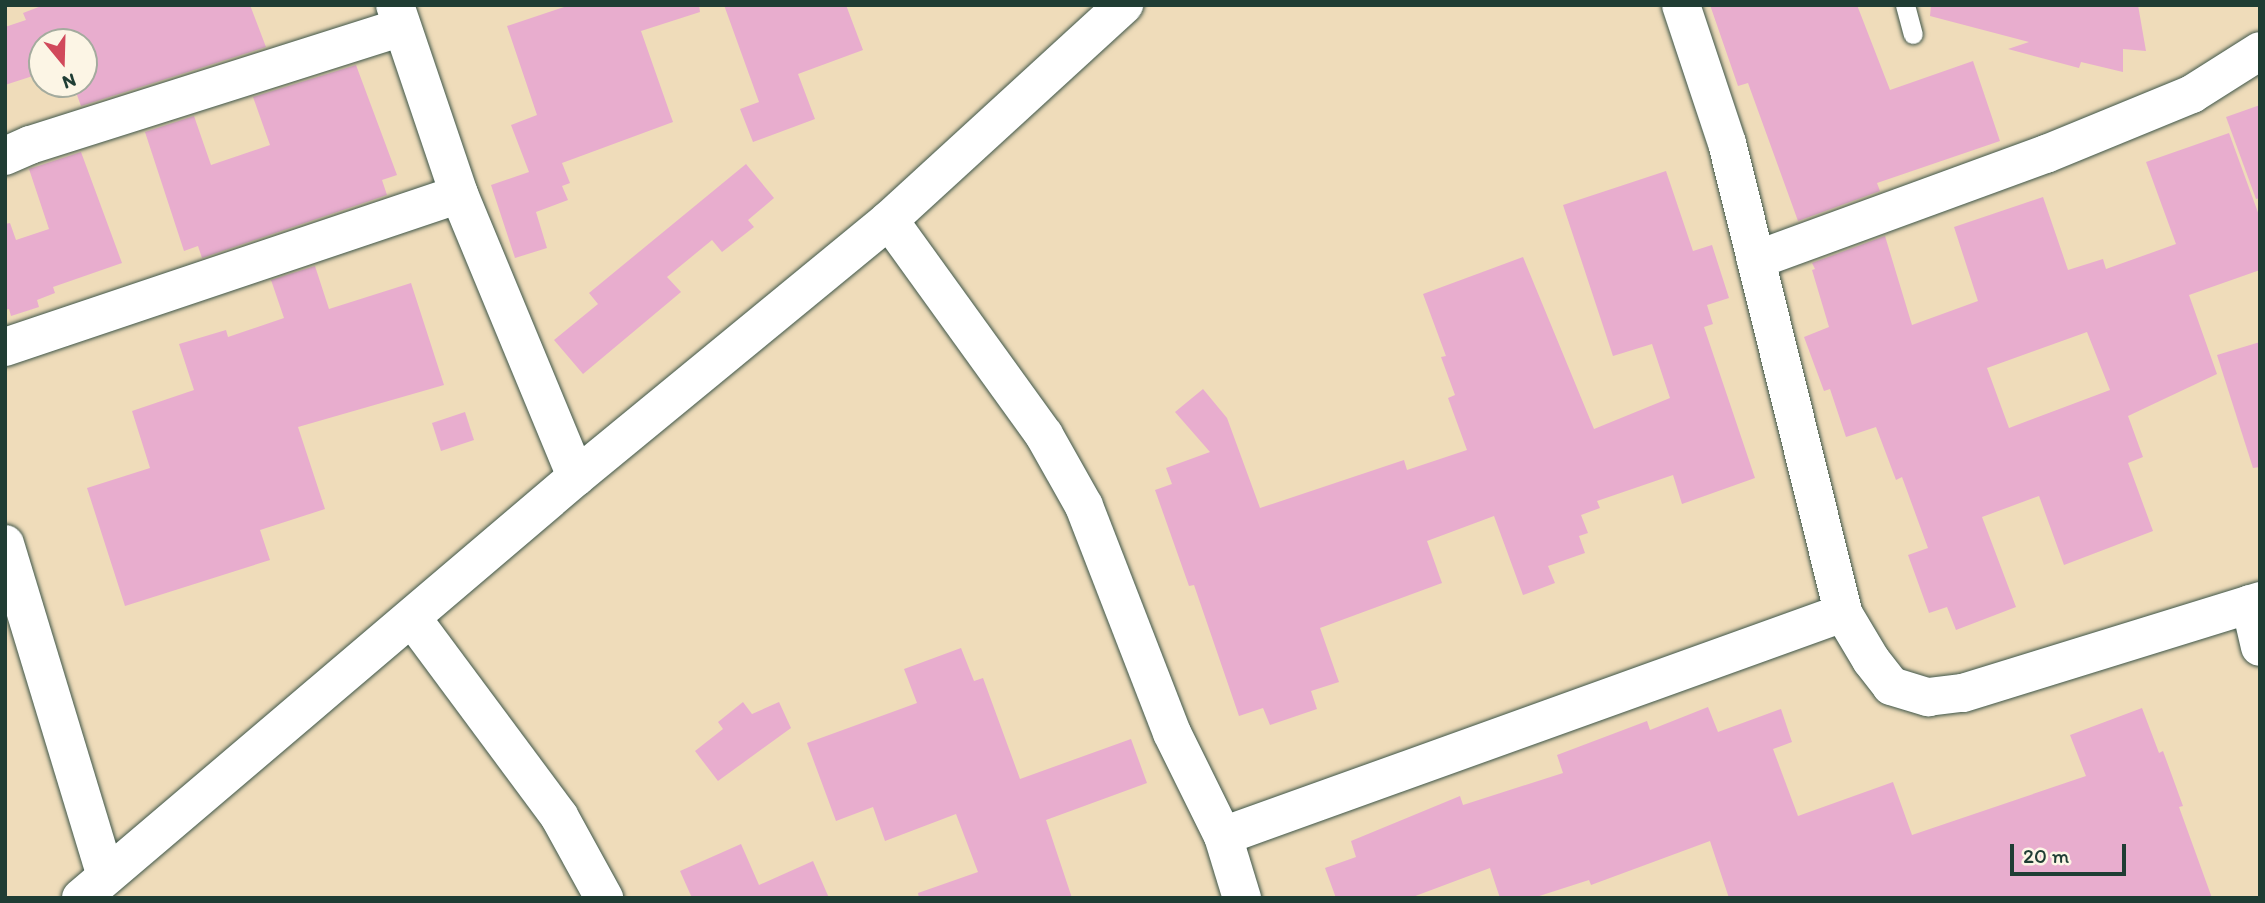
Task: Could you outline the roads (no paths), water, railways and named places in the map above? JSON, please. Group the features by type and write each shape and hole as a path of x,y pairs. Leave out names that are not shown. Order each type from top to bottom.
{"street":[{"path":"5,544 94,887 576,477 889,220 1124,5"},
{"path":"1681,5 1727,143 1843,613 1871,660 1891,686 1928,697 1963,693 2255,603 2260,647"},
{"path":"5,156 399,16 459,194 576,477"},
{"path":"1756,260 2046,154 2192,94 2260,51"},
{"path":"5,347 459,194"},
{"path":"889,220 1044,435 1084,506 1172,733 1223,836 1242,898"},
{"path":"1223,836 1843,613"},
{"path":"412,618 559,816 604,898"}],"lane":[{"path":"1905,5 1913,34"}]}
